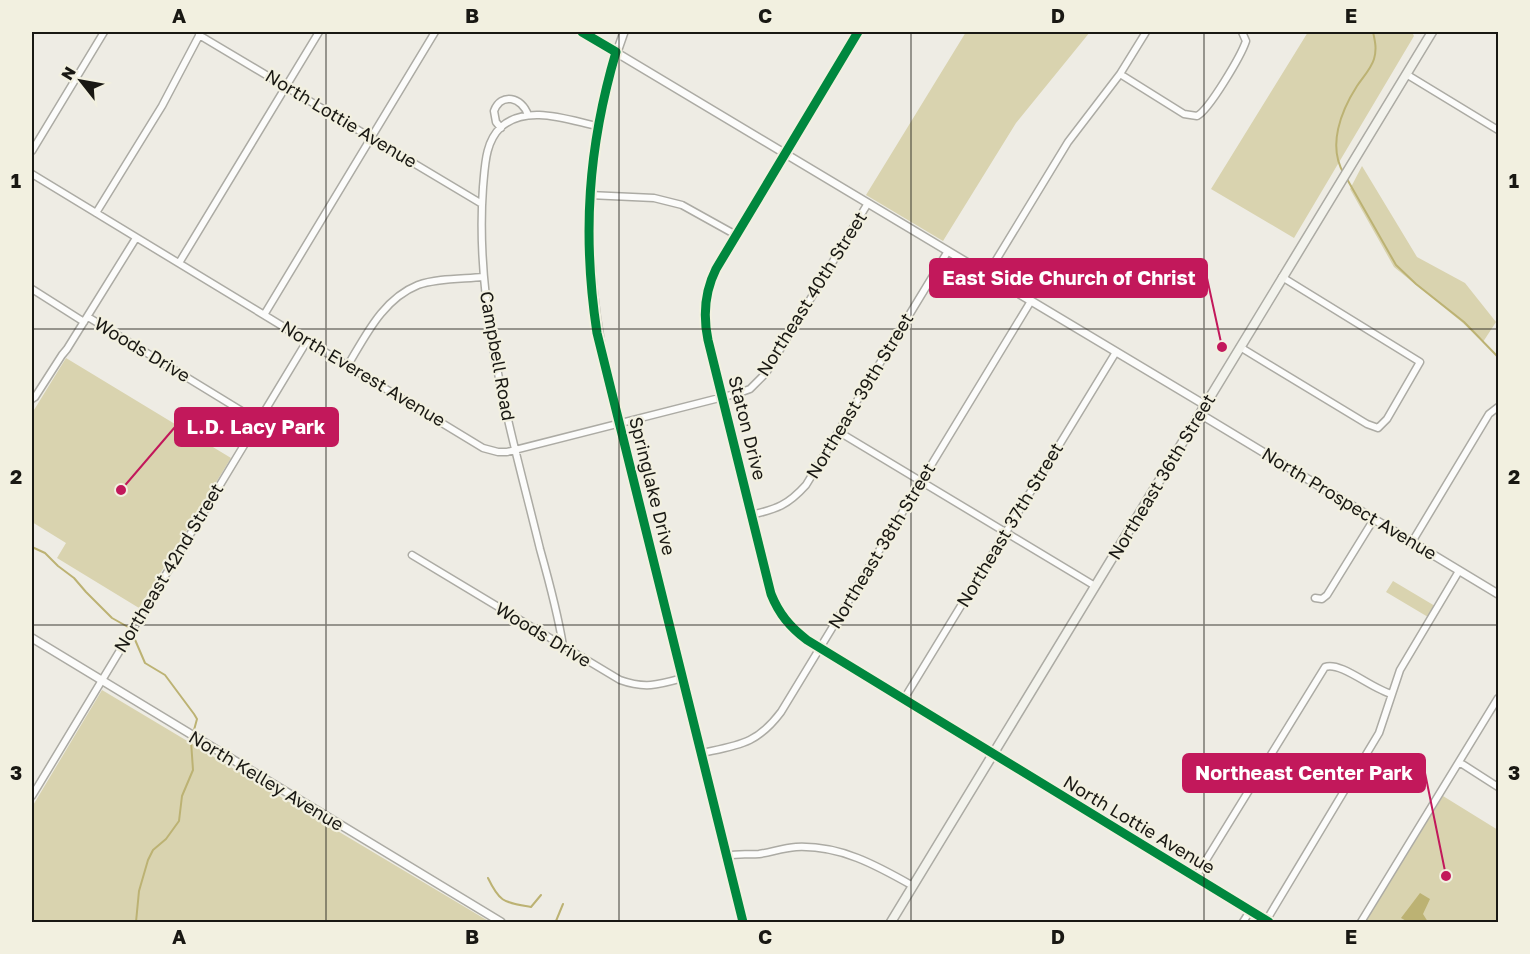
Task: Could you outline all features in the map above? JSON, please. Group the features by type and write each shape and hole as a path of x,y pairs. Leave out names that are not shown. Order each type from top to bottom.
{"main road":[{"name":"Northeast 36th Street","path":"891,922 1432,32"}],"street":[{"path":"32,151 104,32"},
{"path":"179,263 319,32"},
{"path":"264,315 435,32"},
{"name":"North Prospect Avenue","path":"582,32 1116,352 1374,519 1498,594"},
{"name":"Springlake Drive","path":"624,32 616,52 597,126 589,195 588,226 594,311 619,424 743,922"},
{"name":"Staton Drive","path":"858,32 712,276 705,309 706,332 771,594 776,606 791,627 820,648 993,754"},
{"path":"987,275 1068,142 1120,75 1146,32"},
{"path":"96,213 162,106 200,33"},
{"name":"North Lottie Avenue","path":"200,33 482,204"},
{"path":"1120,75 1185,114 1197,116 1207,108 1244,46 1243,34"},
{"path":"1406,74 1497,126"},
{"path":"528,115 518,100 508,98 502,100 494,111 496,122 501,128 516,118 528,115 597,126"},
{"name":"Campbell Road","path":"501,128 489,145 486,158 482,204 483,277 493,354 563,646"},
{"name":"North Everest Avenue","path":"32,174 483,448 498,452 516,450 722,398"},
{"path":"589,195 640,197 675,203 701,213 736,235"},
{"name":"Northeast 40th Street","path":"722,398 750,389 766,373 868,203"},
{"path":"33,398 86,320 136,238"},
{"name":"Northeast 39th Street","path":"751,515 783,506 796,496 810,479 948,251"},
{"path":"348,365 383,310 400,295 418,285 483,277"},
{"path":"1240,347 1367,424 1378,428 1387,419 1420,362 1282,278"},
{"name":"Woods Drive","path":"32,289 258,421"},
{"name":"Northeast 38th Street","path":"702,753 741,744 756,737 770,727 781,712 1031,301"},
{"name":"Northeast 42nd Street","path":"32,794 307,341"},
{"name":"Northeast 37th Street","path":"904,699 1116,352"},
{"path":"1412,542 1489,414 1498,407"},
{"path":"839,432 1095,586"},
{"path":"1315,598 1322,599 1327,595 1374,519"},
{"name":"Woods Drive","path":"412,555 610,675 628,683 649,686 683,678"},
{"path":"1267,922 1379,733 1407,656 1459,571"},
{"name":"North Kelley Avenue","path":"32,638 501,922"},
{"path":"1195,878 1325,667 1334,666 1376,689 1392,694"},
{"path":"1361,922 1498,698"},
{"name":"North Lottie Avenue","path":"993,754 1267,922"},
{"path":"1459,762 1498,787"},
{"path":"727,856 758,854 786,848 818,848 845,853 865,860 913,886"},
{"path":"1243,922 1250,911"}],"shaded area":[{"path":"966,32 1090,32 1016,123 943,241 866,195"},
{"path":"1308,32 1412,32 1414,36 1294,238 1211,189"},
{"path":"1362,166 1417,257 1465,283 1496,322 1483,342 1394,267 1350,189"},
{"path":"66,358 231,458 139,608 57,558 66,543 32,522 32,409 34,410"},
{"path":"1393,581 1435,606 1428,617 1386,592"},
{"path":"102,690 490,922 32,922 32,807"},
{"path":"1443,796 1498,830 1498,922 1365,922"},
{"path":"1420,893 1430,899 1423,914 1428,922 1408,922 1401,918"}],"waterway":[{"path":"1344,174 1337,152 1338,129 1351,96 1374,59 1376,48 1373,32"},
{"path":"1347,179 1396,265 1464,322 1498,357"},
{"path":"32,547 45,553 74,578 112,618 128,627"},
{"path":"133,635 145,663 165,675 194,714 197,719 194,730"},
{"path":"136,922 139,891 148,860 153,850 166,839 179,821 182,796 193,770 191,741"},
{"path":"488,878 500,897 509,902 531,907 541,895"},
{"path":"557,922 563,904"}],"cycle path":[{"path":"582,32 616,52 599,122 590,191 590,261 597,333 743,922"},
{"path":"858,32 716,269 707,295 705,313 708,340 774,601 786,620 807,640 1269,922"}],"place":[{"name":"East Side Church of Christ","path":"1222,347"},
{"name":"L.D. Lacy Park","path":"121,490"},
{"name":"Northeast Center Park","path":"1446,876"}]}
